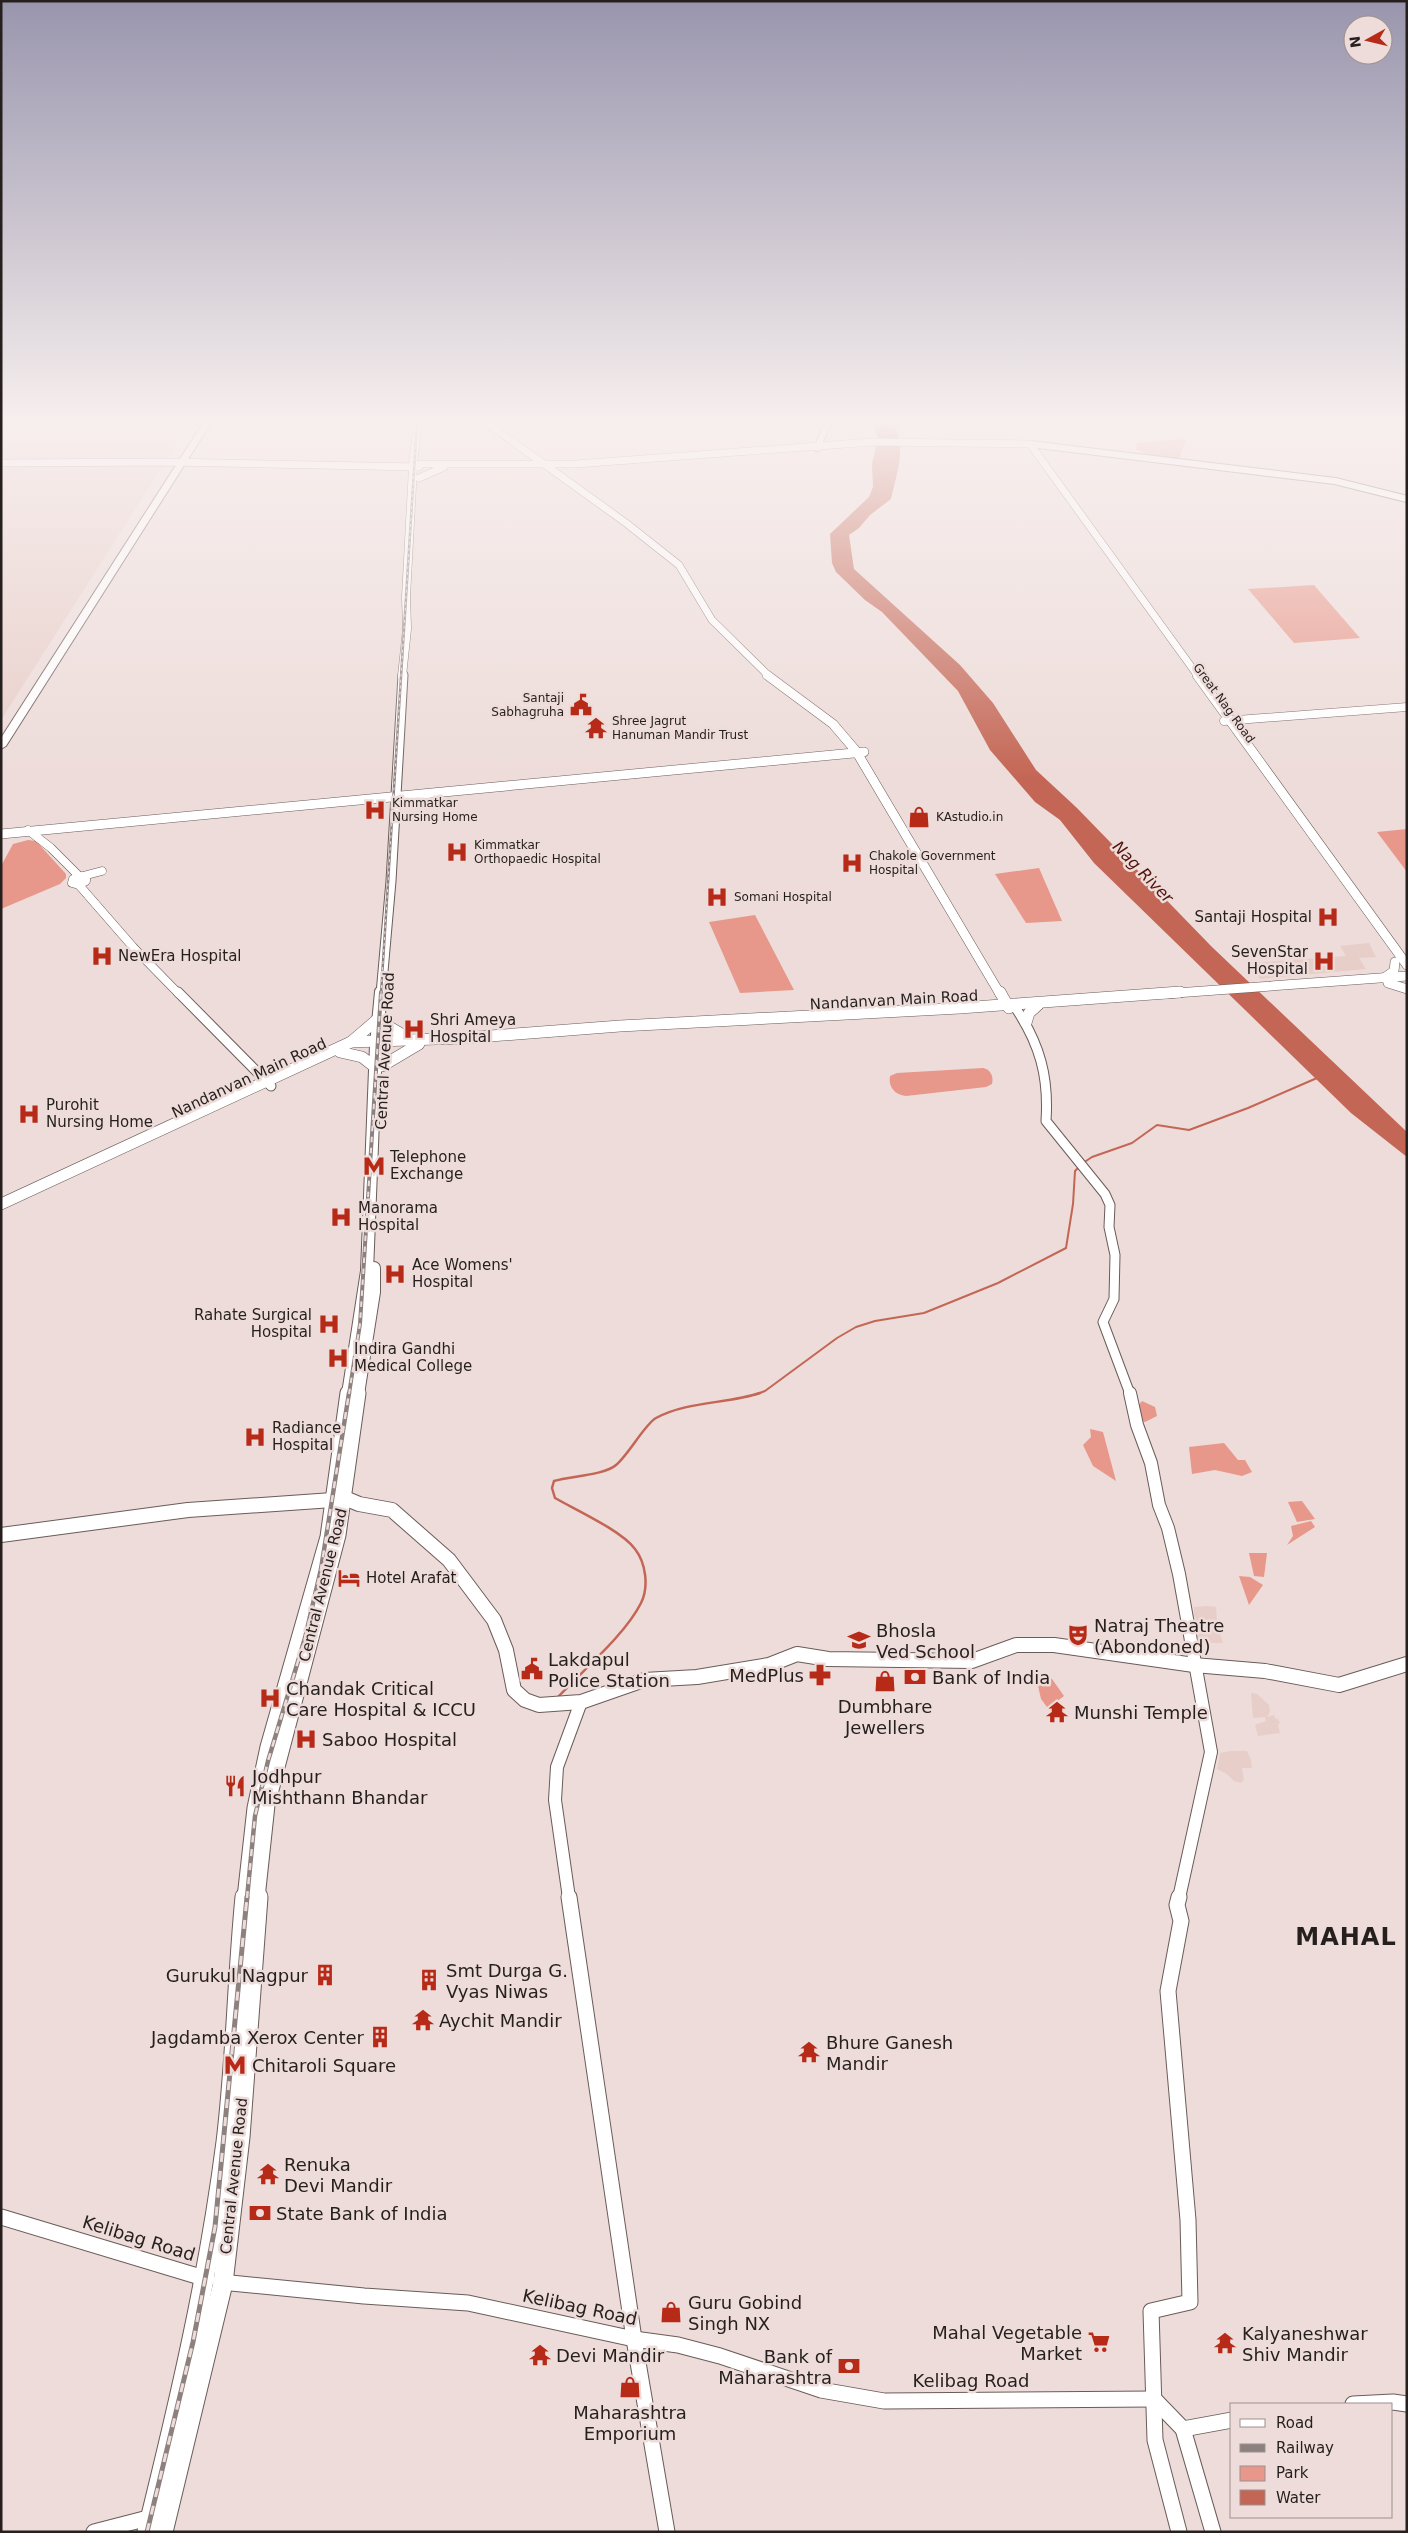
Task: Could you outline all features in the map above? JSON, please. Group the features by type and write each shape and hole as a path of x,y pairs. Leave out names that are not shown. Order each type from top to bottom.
{"highway":[{"path":"1,734 127,541"},
{"path":"1,746 128,541"}],"main road":[{"path":"397,795 406,738 409,628 406,597 410,541"},
{"path":"650,541 679,565 712,620 772,679 833,724 860,752 996,986 1011,1005"},
{"path":"654,541 685,564 715,616 778,678 840,722 860,752 1011,1005"},
{"name":"Great Nag Road","path":"1097,541 1403,963 1406,978"},
{"path":"1,833 860,752"},
{"name":"Central Avenue Road","path":"157,2523 214,2281 242,1930 261,1805 338,1534 337,1504 349,1446 374,1292 374,1233 372,1223 378,1163 380,1042 397,795"},
{"path":"1403,963 1386,980 1407,989"},
{"name":"Nandanvan Main Road","path":"1,1209 268,1083 340,1052 380,1042 419,1044 476,1042 1011,1005 1038,1006 1406,978"},
{"path":"975,1006 990,1000 995,995 996,986"},
{"path":"350,1042 464,1038 620,1026 1221,992"},
{"path":"1027,1027 1029,1013 1038,1006"},
{"path":"1,1204 268,1083 350,1042 382,1022 409,1039"},
{"path":"340,1052 362,1057 379,1067 419,1044"},
{"path":"1,1541 116,1528 186,1515 337,1504 349,1509 359,1504 392,1510 449,1560 494,1620 506,1650 510,1679 518,1695 539,1705 581,1702 644,1680 689,1678 769,1665 797,1654 828,1659 972,1661 1016,1645 1054,1645 1194,1666 1265,1671 1339,1685 1407,1664"},
{"path":"1,1535 188,1510 283,1508"}],"street":[{"path":"1228,723 1407,709"},
{"path":"29,831 51,848 81,880 85,894 90,895 133,948 268,1083"},
{"path":"1011,1005 1020,1024 1027,1027 1042,1059 1048,1093 1046,1121 1073,1157 1105,1194 1110,1205 1109,1227 1115,1255 1114,1299 1104,1316 1103,1322 1129,1390 1137,1425 1151,1463 1159,1505 1168,1528 1171,1547 1179,1574 1194,1666 1211,1752 1177,1905 1181,1921 1168,1991 1188,2220 1190,2302 1151,2311 1155,2440 1179,2532"},
{"path":"581,1702 557,1767 555,1800 634,2339 667,2532"},
{"name":"Kelibag Road","path":"1,2217 214,2281 364,2296 468,2303 634,2339 678,2345 720,2356 821,2390 884,2401 1154,2399"},
{"path":"1154,2399 1183,2429 1212,2532"},
{"path":"1373,2403 1393,2402 1407,2404"},
{"path":"1183,2429 1230,2420"},
{"path":"94,2532 157,2523"}],"shaded area":[{"path":"1,541 115,541 1,720"},
{"name":"SevenStar Hospital","path":"1369,943 1376,957 1359,958 1366,969 1260,979 1251,963 1346,956 1340,946"},
{"path":"1194,1607 1216,1607 1217,1621 1197,1621 1194,1615"},
{"path":"1201,1624 1205,1628 1219,1630 1223,1643 1199,1643 1197,1628 1201,1627 1198,1625"},
{"path":"1251,1693 1257,1694 1269,1705 1270,1712 1267,1717 1274,1715 1276,1719 1280,1718 1277,1720 1280,1722 1278,1725 1280,1733 1258,1736 1255,1725 1266,1721 1265,1717 1253,1718"},
{"path":"1247,1751 1251,1760 1252,1768 1242,1768 1244,1780 1241,1783 1234,1781 1227,1774 1217,1769 1220,1753"}],"green space":[{"path":"1314,585 1360,638 1294,643 1248,589"},
{"path":"1407,829 1407,872 1377,832"},
{"path":"28,840 36,841 66,874 66,878 60,884 1,909 1,866 13,844"},
{"path":"1039,868 1062,921 1026,923 995,874"},
{"path":"755,915 794,990 740,993 709,922"},
{"path":"983,1068 989,1071 992,1076 992,1084 986,1087 906,1096 893,1090 890,1084 890,1076 897,1073"},
{"path":"1142,1401 1155,1407 1157,1416 1145,1422 1140,1421 1137,1407"},
{"path":"1090,1429 1103,1432 1116,1481 1093,1466 1083,1445 1091,1437"},
{"path":"1224,1443 1238,1460 1245,1460 1252,1472 1242,1476 1215,1470 1192,1474 1189,1447"},
{"path":"1302,1501 1315,1519 1297,1522 1288,1502"},
{"path":"1311,1521 1315,1527 1287,1545 1293,1536 1291,1526"},
{"path":"1249,1553 1267,1553 1264,1577 1254,1576"},
{"path":"1239,1576 1250,1577 1263,1585 1249,1605"},
{"path":"1039,1673 1052,1679 1064,1696 1052,1705 1050,1711 1041,1699 1036,1677"}],"water":[{"path":"830,541 850,541 854,569 960,665 993,703 1036,770 1077,808 1212,947 1407,1132 1407,1157 1351,1113 1094,863 1060,820 1035,802 990,750 958,691 882,612 865,600 836,572 832,563"}],"waterway":[{"path":"1083,1163 1092,1157 1132,1143 1157,1125 1189,1130 1248,1108 1317,1078"},
{"path":"758,1394 765,1391 837,1338 856,1327 875,1321 924,1313 998,1283 1066,1248 1073,1204 1075,1171 1078,1168"},
{"path":"558,1697 625,1627 641,1603 646,1583 642,1561 629,1542 610,1528 555,1498 552,1488 554,1481 604,1471 616,1465 652,1421 668,1412 758,1394"}],"railway":[{"path":"381,994 410,541"},
{"path":"349,1394 360,1324 381,992"},
{"path":"247,1898 255,1816 268,1761 305,1638 321,1569 349,1393"},
{"path":"147,2532 193,2342 215,2227 247,1897"}],"place":[{"name":"Santaji Sabhagruha","path":"581,705"},
{"name":"Shree Jagrut Hanuman Mandir Trust","path":"596,728"},
{"name":"Kimmatkar Nursing Home","path":"375,810"},
{"name":"KAstudio.in","path":"919,817"},
{"name":"Kimmatkar Orthopaedic Hospital","path":"457,852"},
{"name":"Chakole Government Hospital","path":"852,863"},
{"name":"Somani Hospital","path":"717,897"},
{"name":"Santaji Hospital","path":"1328,917"},
{"name":"NewEra Hospital","path":"102,956"},
{"name":"SevenStar Hospital","path":"1324,961"},
{"name":"Shri Ameya Hospital","path":"414,1029"},
{"name":"Purohit Nursing Home","path":"29,1114"},
{"name":"Telephone Exchange","path":"374,1166"},
{"name":"Manorama Hospital","path":"341,1217"},
{"name":"Ace Womens' Hospital","path":"395,1274"},
{"name":"Rahate Surgical Hospital","path":"329,1324"},
{"name":"Indira Gandhi Medical College","path":"338,1358"},
{"name":"Radiance Hospital","path":"255,1437"},
{"name":"Hotel Arafat","path":"349,1578"},
{"name":"Natraj Theatre (Abondoned)","path":"1078,1635"},
{"name":"Bhosla Ved School","path":"859,1640"},
{"name":"Lakdapul Police Station","path":"532,1669"},
{"name":"MedPlus","path":"820,1675"},
{"name":"Bank of India","path":"915,1677"},
{"name":"Dumbhare Jewellers","path":"885,1681"},
{"name":"Chandak Critical Care Hospital & ICCU","path":"270,1698"},
{"name":"Munshi Temple","path":"1057,1712"},
{"name":"Saboo Hospital","path":"306,1739"},
{"name":"Jodhpur Mishthann Bhandar","path":"235,1786"},
{"name":"Gurukul Nagpur","path":"325,1975"},
{"name":"Smt Durga G. Vyas Niwas","path":"429,1980"},
{"name":"Aychit Mandir","path":"423,2020"},
{"name":"Jagdamba Xerox Center","path":"380,2037"},
{"name":"Bhure Ganesh Mandir","path":"809,2052"},
{"name":"Chitaroli Square","path":"235,2065"},
{"name":"Renuka Devi Mandir","path":"268,2174"},
{"name":"State Bank of India","path":"260,2213"},
{"name":"Guru Gobind Singh NX","path":"671,2312"},
{"name":"Mahal Vegetable Market","path":"1099,2342"},
{"name":"Kalyaneshwar Shiv Mandir","path":"1225,2343"},
{"name":"Devi Mandir","path":"540,2355"},
{"name":"Bank of Maharashtra","path":"849,2366"},
{"name":"Maharashtra Emporium","path":"630,2387"}],"district":[{"name":"MAHAL","path":"1346,1937"}],"water label":[{"name":"Nag River","path":"1143,872"}]}
